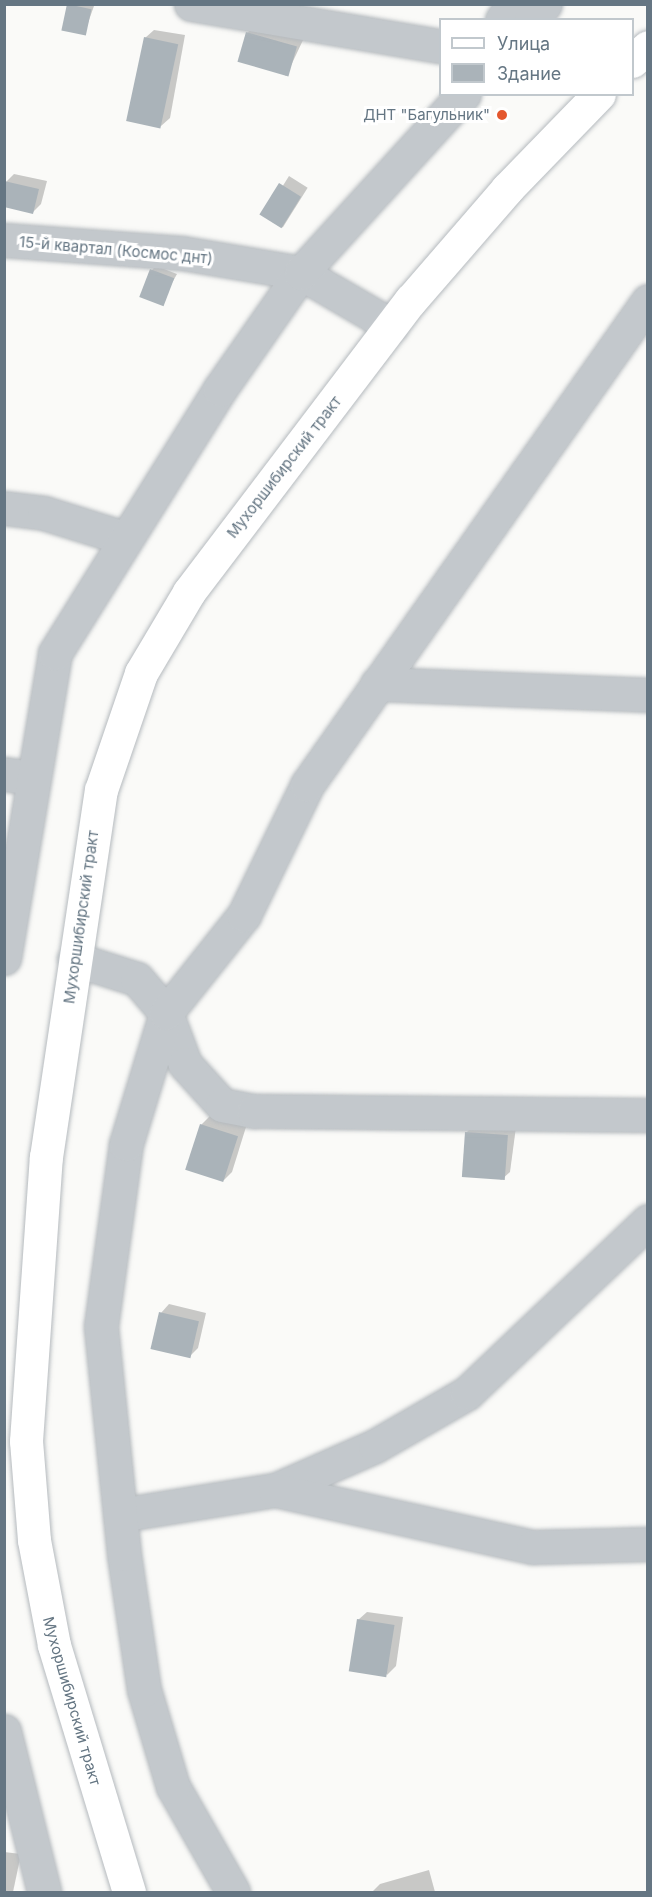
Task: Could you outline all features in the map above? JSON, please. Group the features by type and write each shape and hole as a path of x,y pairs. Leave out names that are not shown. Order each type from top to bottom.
{"main road":[{"path":"634,60 648,47"},
{"name":"Мухоршибирский тракт","path":"129,1893 54,1645 28,1486 31,1327 46,1157 101,790 141,673 222,545 392,326 507,189 597,96"}],"street":[{"path":"191,4 439,46"},
{"path":"504,18 514,4"},
{"path":"533,18 545,4"},
{"path":"4,958 19,776 55,653 124,538 301,273 462,96"},
{"name":"15-й квартал (Космос днт)","path":"4,240 182,253 301,273 392,326"},
{"path":"233,1893 173,1787 144,1690 120,1515 101,1326 126,1144 166,1013 244,915 307,785 648,301"},
{"path":"4,508 44,513 124,538"},
{"path":"377,684 648,695"},
{"path":"74,959 137,979 166,1013 185,1064 222,1105 254,1111 648,1115"},
{"path":"120,1515 275,1490 375,1446 467,1393 648,1221"},
{"path":"275,1490 533,1547 648,1544"},
{"path":"4,1731 15,1815 44,1893"}],"building":[{"path":"67,4 91,9 86,36 61,30"},
{"path":"246,32 297,47 288,76 237,62"},
{"path":"144,37 178,44 160,128 126,121"},
{"path":"4,181 39,189 33,214 4,207"},
{"path":"279,183 301,197 281,228 259,214"},
{"path":"150,269 174,278 164,306 139,297"},
{"path":"200,1124 238,1136 223,1182 185,1170"},
{"path":"465,1132 508,1135 505,1180 462,1177"},
{"path":"159,1312 199,1321 190,1358 150,1349"},
{"path":"357,1619 395,1625 386,1677 349,1671"}],"place":[{"name":"ДНТ \"Багульник\"","path":"502,115"}]}
